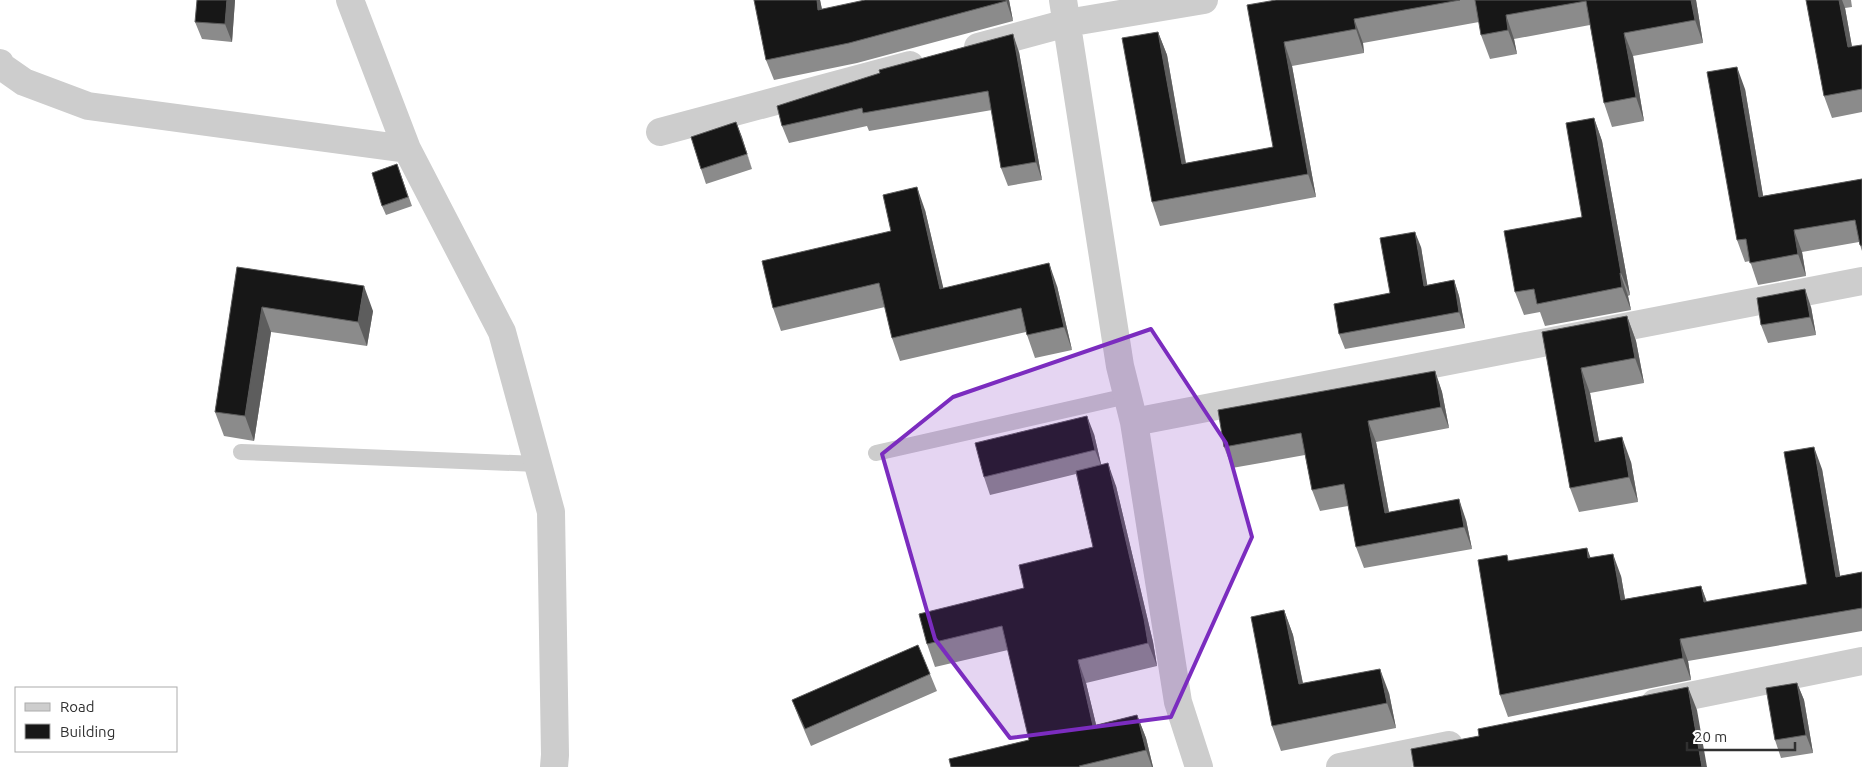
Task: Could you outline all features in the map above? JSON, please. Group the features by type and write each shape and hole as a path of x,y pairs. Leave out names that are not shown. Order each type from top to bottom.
{"street":[{"path":"350,0 407,149 502,332 551,512 554,767"},
{"path":"660,132 944,56 1065,12 1204,0"},
{"path":"1065,12 1120,366 1131,409 1178,702 1199,767"},
{"path":"0,63 1,66 24,82 88,106 407,149"},
{"path":"1131,409 1862,281"},
{"path":"1630,708 1862,661"},
{"path":"1340,767 1475,740"}],"lane":[{"path":"876,453 1131,409"},
{"path":"241,452 538,464"}],"highlighted area":[{"path":"1151,329 1226,443 1252,537 1171,717 1010,738 935,639 882,454 953,397"}],"building":[{"path":"197,0 227,0 225,24 195,22"},
{"path":"754,0 817,0 818,10 865,0 1006,1 849,43 766,60"},
{"path":"1276,0 1460,0 1354,19 1356,29 1284,42 1308,174 1152,202 1122,38 1158,32 1182,164 1273,147 1247,5"},
{"path":"1475,0 1691,0 1695,20 1624,33 1636,97 1604,103 1586,1 1506,15 1508,30 1481,35"},
{"path":"1806,0 1839,0 1848,47 1862,45 1862,89 1824,96"},
{"path":"1013,34 1036,162 1001,168 988,91 863,113 862,108 782,126 777,106 880,73 879,70"},
{"path":"1737,67 1759,197 1862,179 1862,246 1860,245 1855,220 1794,230 1798,254 1750,263 1746,239 1737,240 1707,72"},
{"path":"1594,118 1622,287 1537,304 1534,289 1515,292 1504,231 1582,217 1566,123"},
{"path":"736,122 747,154 701,169 691,137"},
{"path":"397,164 408,197 382,206 372,173"},
{"path":"917,187 940,289 1049,263 1064,327 1027,335 1021,308 892,338 879,283 773,308 762,261 891,231 883,195"},
{"path":"1415,232 1424,286 1454,280 1459,312 1339,334 1334,304 1390,293 1380,238"},
{"path":"237,267 364,286 358,322 262,307 245,416 215,412"},
{"path":"1805,289 1810,317 1761,325 1757,298"},
{"path":"1627,316 1635,358 1581,368 1595,442 1622,437 1629,477 1570,488 1542,332"},
{"path":"1435,371 1441,407 1368,421 1385,513 1459,499 1464,527 1356,547 1344,484 1312,490 1301,433 1224,447 1218,410"},
{"path":"1087,416 1095,450 984,477 975,443"},
{"path":"1814,447 1836,577 1862,572 1862,608 1680,639 1683,658 1500,695 1478,560 1507,555 1508,561 1587,548 1588,558 1613,554 1621,600 1701,586 1704,602 1807,584 1784,452"},
{"path":"1108,463 1148,643 1078,660 1093,726 1137,715 1146,750 1080,767 951,767 949,759 1029,740 1002,626 927,644 919,614 1024,588 1019,565 1093,547 1076,471"},
{"path":"1284,610 1299,684 1380,669 1387,703 1272,726 1251,617"},
{"path":"918,645 930,674 805,729 792,700"},
{"path":"1797,683 1806,735 1775,740 1766,688"},
{"path":"1688,687 1702,767 1414,767 1411,749 1479,736 1478,729"}]}
